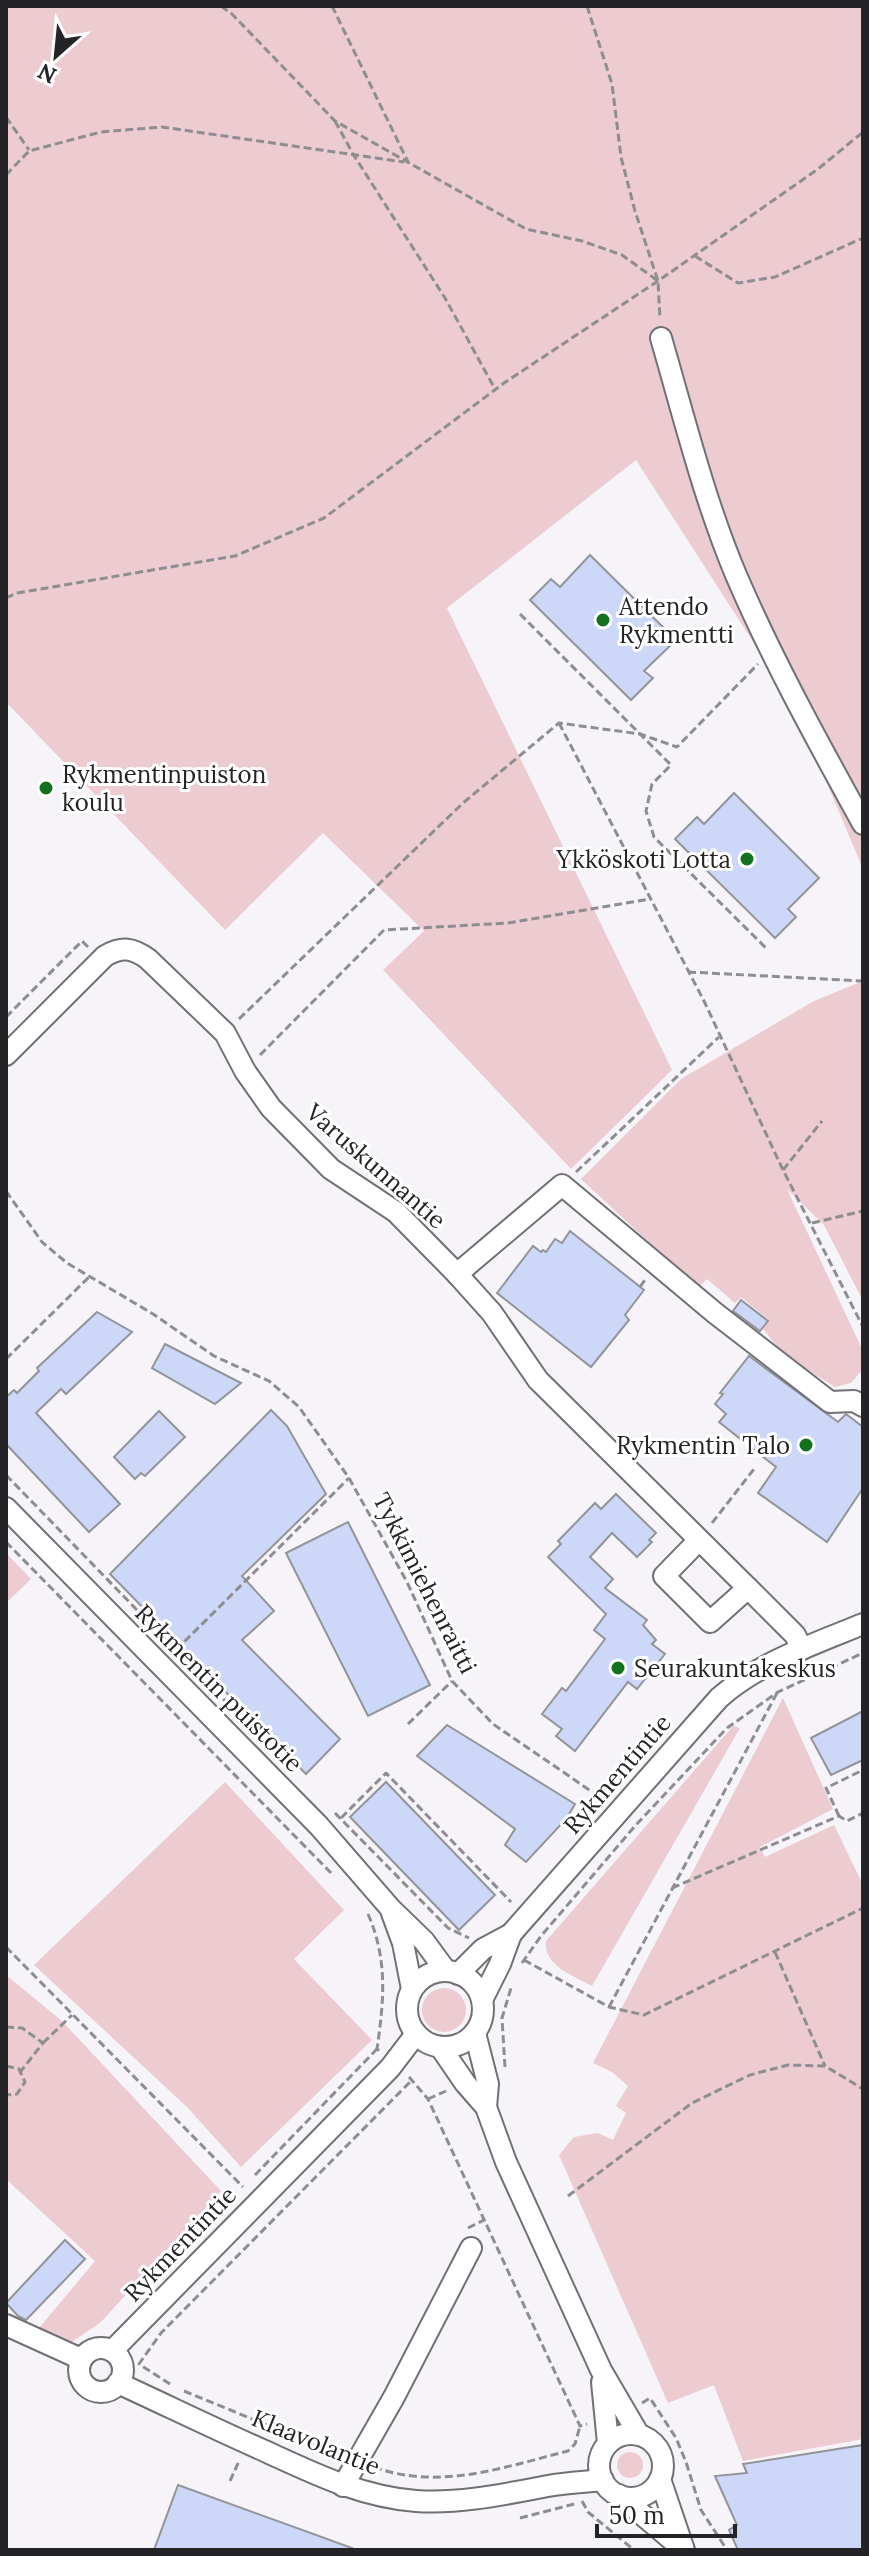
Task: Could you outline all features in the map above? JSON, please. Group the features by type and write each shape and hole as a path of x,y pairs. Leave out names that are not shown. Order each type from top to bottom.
{"street":[{"path":"661,338 704,488 735,573 772,654 863,824"},
{"name":"Varuskunnantie","path":"6,1055 105,956 127,948 148,959 225,1033 245,1071 271,1108 331,1169 396,1212 457,1274 492,1313 538,1380 795,1635 802,1649"},
{"path":"457,1274 562,1185 715,1313 830,1402 854,1401 863,1406"},
{"name":"Rykmentin puistotie","path":"6,1508 319,1826 391,1909 452,1972"},
{"path":"699,1540 664,1576 710,1622 748,1588"},
{"name":"Rykmentintie","path":"452,1972 483,1949 511,1934 735,1683 802,1649 863,1624"},
{"name":"Rykmentin puistotie","path":"391,1909 403,1943 412,1989"},
{"name":"Rykmentintie","path":"482,2000 511,1934"},
{"path":"452,1972 473,1984 482,2000 481,2023 475,2033 460,2044 441,2048 423,2041 409,2024 408,2000 421,1979 433,1973 452,1972"},
{"path":"475,2033 488,2084 486,2107"},
{"name":"Rykmentintie","path":"112,2351 394,2063 416,2034"},
{"path":"441,2048 486,2107 506,2162 601,2370 615,2415 603,2462 619,2495 684,2550"},
{"path":"343,2486 359,2462 471,2248"},
{"path":"6,2325 81,2359"},
{"path":"99,2348 112,2351 122,2366 118,2383 104,2391 88,2387 79,2375 81,2359 99,2348"},
{"name":"Klaavolantie","path":"118,2383 343,2486 386,2498 436,2502 499,2496 552,2485 577,2487 603,2462"},
{"path":"615,2415 655,2444 660,2452 663,2470 655,2487 640,2496 619,2495"},
{"path":"603,2462 622,2435 639,2435"},
{"path":"660,2479 684,2550"}],"path":[{"path":"221,6 335,121 445,298 496,390"},
{"path":"332,6 408,162"},
{"path":"587,6 612,84 621,157 658,281 661,338"},
{"path":"6,117 29,151"},
{"path":"335,121 526,229 582,241 622,255 658,281"},
{"path":"6,175 29,151 101,132 162,127 408,162"},
{"path":"6,598 17,593 235,556 324,518 496,390 818,169 863,132"},
{"path":"694,256 738,283 775,277 863,238"},
{"path":"520,614 671,765 652,784 646,811 654,837 766,948"},
{"path":"225,1033 463,803 559,723 640,734 677,747 772,654"},
{"path":"559,723 688,972 863,1327"},
{"path":"245,1071 384,930 508,923 650,899"},
{"path":"688,972 863,981"},
{"path":"562,1185 720,1036"},
{"path":"783,1170 822,1121"},
{"name":"Tykkimiehenraitti","path":"6,1191 42,1242 89,1277 153,1314 214,1356 269,1381 299,1407 349,1478 407,1582 452,1681 493,1724 607,1802"},
{"path":"810,1224 863,1211"},
{"path":"6,1359 89,1277"},
{"path":"699,1540 754,1469"},
{"path":"6,1475 239,1714"},
{"path":"176,1650 349,1478"},
{"path":"6,1542 339,1880"},
{"path":"863,1653 778,1692 727,1728 635,1826 524,1960 609,2007 644,2015 863,1908"},
{"path":"408,1724 452,1681"},
{"path":"609,2007 778,1692"},
{"path":"863,1770 826,1788 839,1816 847,1821 863,1813"},
{"path":"341,1818 386,1773 514,1905"},
{"path":"333,1811 448,1928 458,1935 474,1939"},
{"path":"672,1888 839,1816"},
{"path":"254,2177 377,2049 383,1956 366,1909"},
{"path":"6,1947 243,2187 149,2284"},
{"path":"775,1952 825,2066"},
{"path":"505,2066 502,2018 515,1978"},
{"path":"21,2071 72,2014"},
{"path":"6,2027 22,2028 43,2043"},
{"path":"377,2049 412,2080 428,2099 580,2426 575,2444 568,2451 474,2475 444,2477 389,2473 172,2385 139,2364 161,2333 412,2080"},
{"path":"568,2196 692,2103 750,2075 788,2065 825,2066 863,2089"},
{"path":"6,2066 15,2066 24,2077 24,2087 17,2094 6,2096"},
{"path":"580,2426 615,2415 650,2398 681,2450 701,2510 727,2550"},
{"path":"568,2451 577,2487 588,2512 634,2550"},
{"path":"520,2518 577,2487"}],"shaded area":[{"path":"6,6 863,6 863,869 795,707 636,460 447,608 672,1070 571,1169 383,970 424,931 323,833 225,930 6,702"},
{"path":"863,981 863,1301 824,1225 787,1189 863,1351 863,1369 851,1383 835,1387 784,1355 763,1329 769,1320 741,1297 735,1303 707,1279 698,1288 581,1179 681,1079 814,1001"},
{"path":"6,1553 31,1579 6,1603"},
{"path":"783,1698 833,1809 760,1847 765,1857 834,1825 863,1885 863,2439 743,2461 714,2385 668,2403 559,2155 574,2137 598,2133 613,2140 626,2113 616,2106 628,2086 612,2072 593,2063"},
{"path":"733,1726 740,1728 592,1986 554,1964 546,1950 546,1941"},
{"path":"225,1782 344,1910 294,1959 372,2040 241,2167 187,2107 34,1965"},
{"path":"6,1975 62,2021 221,2191 100,2323 70,2343 34,2334 95,2261 6,2179"},
{"path":"444,1988 459,1995 466,2010 459,2025 444,2032 429,2025 422,2010 429,1995"},
{"path":"630,2452 639,2456 643,2465 639,2474 630,2478 621,2474 617,2465 621,2456"}],"building":[{"name":"Attendo Rykmentti","path":"590,555 676,640 644,671 653,678 631,700 530,600 551,579 560,587"},
{"name":"Ykköskoti Lotta","path":"734,793 819,878 788,909 796,917 775,938 675,839 697,817 704,824"},
{"path":"570,1231 644,1290 625,1315 629,1320 591,1367 497,1293 533,1246 546,1252 555,1239 562,1243"},
{"path":"741,1300 768,1321 760,1331 733,1311"},
{"path":"97,1312 132,1332 66,1394 61,1389 36,1413 120,1504 89,1532 6,1444 6,1397 14,1390 17,1393 39,1371 37,1368"},
{"path":"165,1344 241,1383 215,1404 152,1368"},
{"name":"Rykmentin Talo","path":"749,1356 838,1422 846,1414 863,1427 863,1488 827,1542 758,1493 776,1467 719,1422 726,1414 715,1404 723,1394 720,1393"},
{"path":"271,1410 287,1426 326,1494 242,1576 274,1611 242,1640 340,1739 306,1774 110,1574"},
{"path":"159,1411 185,1437 145,1476 141,1473 135,1479 114,1457"},
{"path":"616,1494 656,1533 649,1540 652,1542 637,1557 612,1533 590,1557 613,1579 605,1588 647,1620 643,1625 656,1640 652,1644 665,1654 637,1689 628,1682 575,1751 556,1736 562,1729 542,1714 562,1688 566,1691 605,1639 594,1630 606,1614 548,1557 561,1544 558,1541 595,1503 601,1509"},
{"path":"348,1522 430,1685 368,1716 286,1553"},
{"path":"863,1711 863,1760 831,1775 811,1738"},
{"path":"447,1725 575,1804 567,1818 526,1862 505,1845 515,1829 417,1756"},
{"path":"386,1782 495,1895 459,1930 350,1817"},
{"path":"65,2240 85,2259 26,2320 18,2316 6,2303"},
{"path":"863,2445 863,2550 738,2550 729,2530 737,2525 715,2476 747,2473 743,2464"},
{"path":"178,2485 352,2548 154,2550"}],"place":[{"name":"Attendo Rykmentti","path":"603,620"},
{"name":"Rykmentinpuiston koulu","path":"46,788"},
{"name":"Ykköskoti Lotta","path":"747,859"},
{"name":"Rykmentin Talo","path":"806,1445"},
{"name":"Seurakuntakeskus","path":"618,1668"}]}
